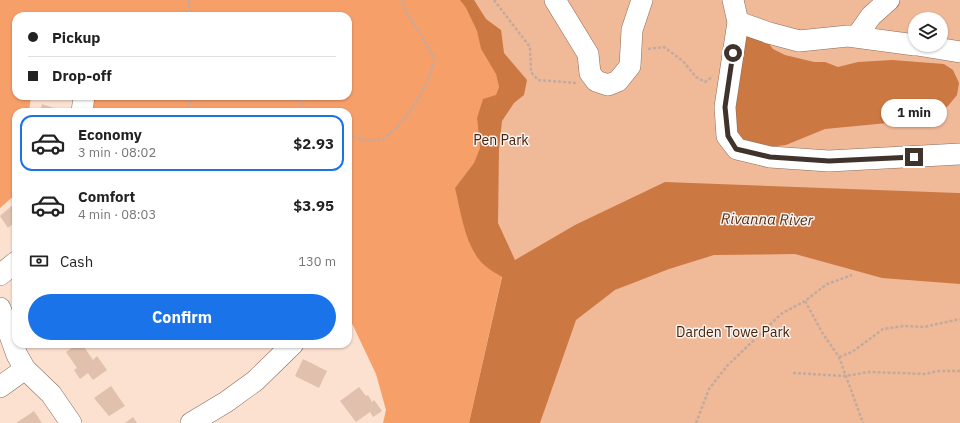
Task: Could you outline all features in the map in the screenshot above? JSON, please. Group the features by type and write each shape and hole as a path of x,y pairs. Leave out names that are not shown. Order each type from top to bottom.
{"street":[{"path":"555,0 588,54 590,73 596,81 608,85 618,81 630,66 632,30 642,0"},
{"path":"733,0 738,22 725,107 728,136 736,149 770,157 829,161 960,154"},
{"path":"858,36 872,16 889,0"},
{"path":"738,22 769,33 799,41 858,36 908,44"},
{"path":"948,50 960,52"},
{"path":"0,276 12,266"},
{"path":"0,308 12,341"},
{"path":"14,348 25,369 51,394 71,423"},
{"path":"191,423 226,402 255,381 289,348"},
{"path":"0,387 25,369"}],"path":[{"path":"189,0 189,12"},
{"path":"352,136 368,142 386,138 418,101 432,70 435,58 415,27 401,0"},
{"path":"494,0 530,47 531,72 538,80 583,83 596,81"},
{"path":"630,55 645,50 664,47 683,61 696,77 705,82 724,71 732,60"},
{"path":"298,100 306,108"},
{"path":"696,423 709,389 727,366 781,314 805,301 827,284 852,275"},
{"path":"805,301 823,334 839,357 863,423"},
{"path":"839,357 852,352 883,330 904,326 924,327 960,319"},
{"path":"793,373 845,376 869,372 926,374 937,371 960,371"}],"green space":[{"name":"Pen Park","path":"88,0 960,0 960,221 681,196 531,285 352,116 352,108 348,108 348,100 352,100 352,12 88,12"},
{"name":"Darden Towe Park","path":"735,240 960,278 960,423 540,423 570,323 615,290"}],"shaded area":[{"path":"0,0 460,0 466,8 477,31 481,49 496,74 499,87 496,95 477,118 480,148 474,163 455,188 484,265 502,276 469,423 383,423 386,410 376,374 352,323 352,108 88,108 89,100 352,100 352,12 12,12 12,100 30,100 30,108 12,108 12,198 0,208"}],"water":[{"name":"Rivanna River","path":"460,0 474,0 486,19 501,30 504,53 527,80 524,95 514,103 502,121 499,149 498,223 515,260 575,225 665,182 960,193 960,284 882,278 795,254 714,255 669,269 615,290 576,320 540,423 469,423 502,277 483,264 472,248 464,229 455,188 474,163 480,148 477,118 483,99 496,95 499,87 496,74 481,49 477,31 466,8"},
{"path":"742,34 766,40 773,49 785,55 814,62 825,62 838,67 858,62 892,60 944,64 953,70 959,83 957,95 948,106 935,114 919,120 825,129 786,145 768,147 734,138 733,121"}],"building":[{"path":"42,104 53,108 41,108"},
{"path":"12,206 12,224 8,228 0,216"},
{"path":"72,348 85,348 93,360 97,356 107,370 93,380 88,373 80,379 74,370 77,368 66,352"},
{"path":"303,359 327,371 319,388 295,376"},
{"path":"111,386 125,406 109,416 94,398"},
{"path":"359,387 366,396 368,395 372,402 374,400 382,411 373,417 370,412 356,422 340,401"},
{"path":"34,411 42,423 16,423"},
{"path":"133,417 137,423 125,423"}],"route":[{"path":"733,53 725,107 728,136 736,149 770,157 829,161 914,157"}]}
